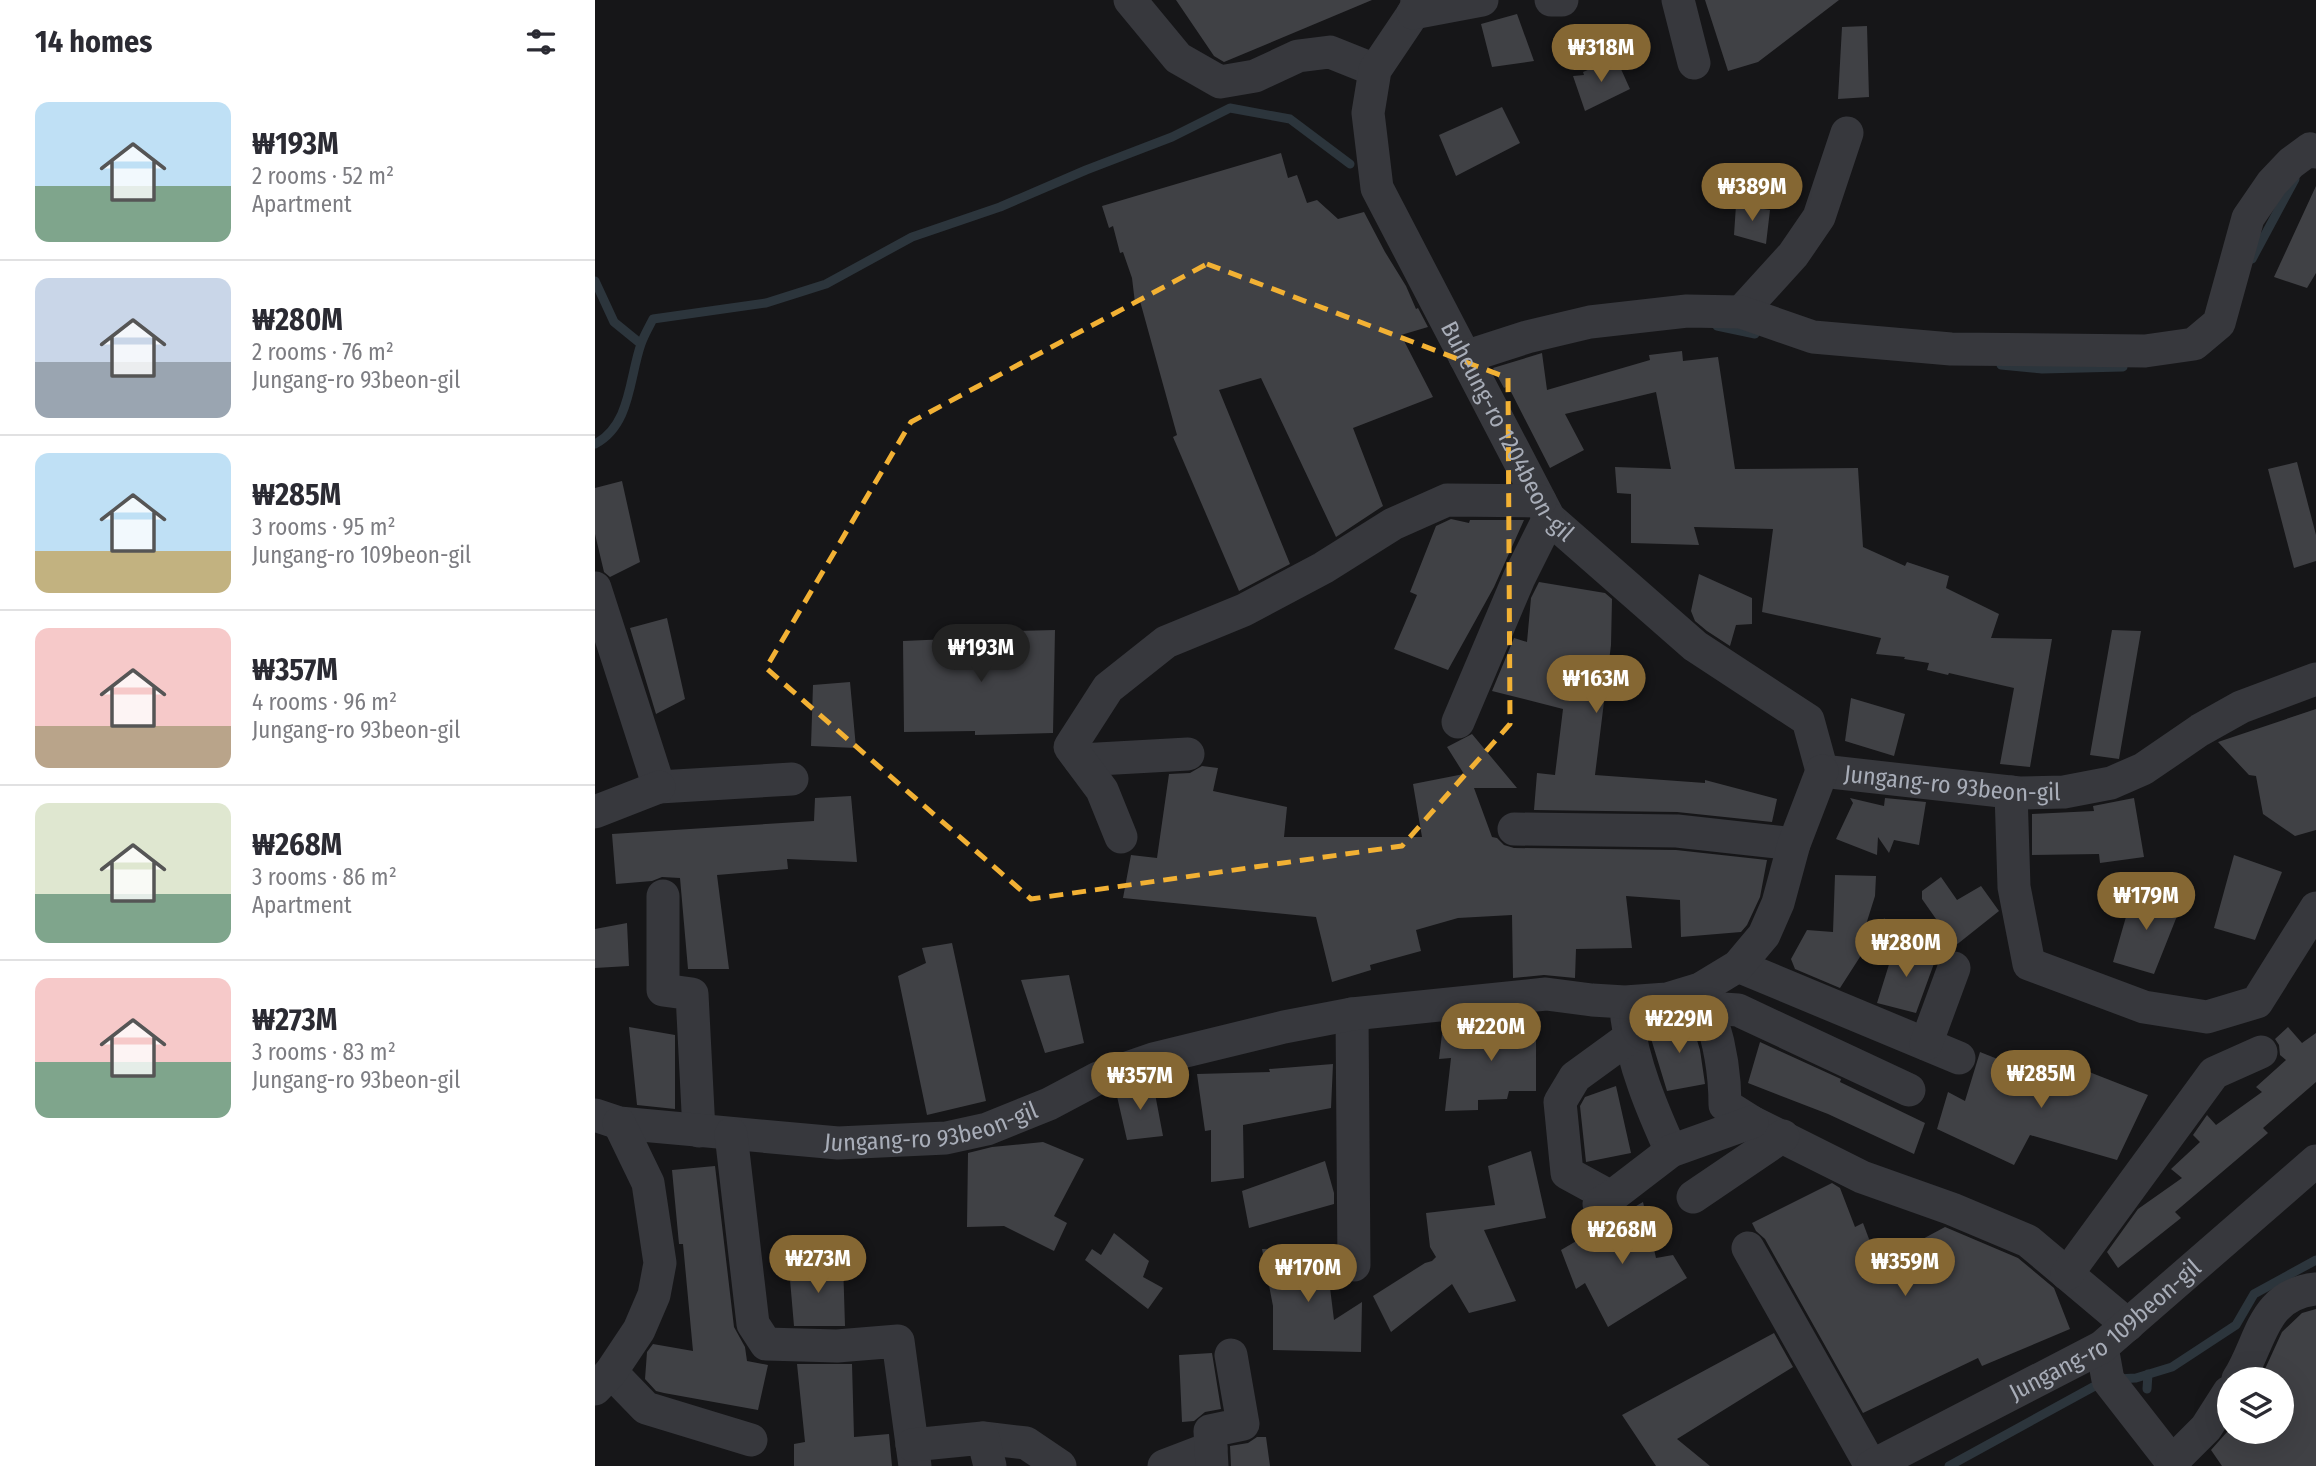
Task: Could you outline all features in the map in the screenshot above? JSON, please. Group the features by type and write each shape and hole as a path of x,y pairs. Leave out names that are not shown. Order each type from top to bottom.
{"street":[{"path":"1131,0 1178,58 1220,82 1255,76 1299,56 1329,52 1375,70"},
{"path":"1415,6 1482,0"},
{"path":"1551,0 1562,0"},
{"path":"1678,0 1694,63"},
{"name":"Buheung-ro 1204beon-gil","path":"1415,6 1375,70 1368,113 1377,188 1544,509 1695,646 1808,720 1822,771"},
{"path":"1741,312 1793,255 1819,218 1847,133"},
{"path":"1465,357 1527,337 1590,322 1687,311 1741,312 1813,337 1951,349 2145,351 2194,344 2219,323 2248,218 2272,183 2291,163 2309,149 2316,152"},
{"path":"1075,753 1108,688 1165,642 1244,610 1323,568 1393,524 1447,500 1544,509 1519,579 1458,722"},
{"path":"595,588 659,787"},
{"name":"Jungang-ro 93beon-gil","path":"607,1119 715,1133 838,1143 946,1138 987,1129 1049,1104 1098,1078 1153,1059 1284,1027 1352,1014 1546,994 1625,1002 1704,998 1738,966 1764,935 1778,904 1794,844 1822,771 2011,792 2064,792 2111,783 2143,769 2200,730 2241,707 2316,679"},
{"path":"1075,753 1188,754"},
{"path":"1075,753 1102,790 1121,837"},
{"path":"595,812 659,787 792,779"},
{"path":"2011,792 2014,887 2029,964 2042,969 2144,1007 2207,1017 2257,1002 2316,908"},
{"path":"1514,829 1677,831 1794,844"},
{"path":"663,896 663,990 692,994 715,1133 753,1324 766,1344 837,1346 898,1341 914,1456 986,1452 1025,1443 1051,1463"},
{"path":"1738,966 1959,1058"},
{"path":"1926,1044 1954,968"},
{"path":"1704,998 1738,1010 1909,1090"},
{"path":"1704,998 1725,1075 1725,1105 1752,1122 1862,1177 1952,1209 2028,1241 2128,1325"},
{"path":"1625,1002 1630,1037 1650,1100 1671,1151"},
{"path":"1352,1014 1352,1200 1355,1265"},
{"path":"1630,1037 1575,1077 1559,1102 1567,1173 1605,1200 1671,1151 1752,1122"},
{"path":"2067,1275 2214,1073 2261,1052"},
{"name":"Jungang-ro 93beon-gil","path":"603,1381 639,1330 655,1295 660,1263 648,1183 607,1119"},
{"path":"1693,1197 1783,1136"},
{"name":"Jungang-ro 109beon-gil","path":"1872,1466 2102,1347 2316,1161"},
{"path":"1748,1248 1872,1466"},
{"path":"2243,1367 2263,1324 2282,1300 2316,1289"},
{"path":"2102,1347 2115,1389 2173,1464 2206,1428 2217,1411"},
{"path":"1164,1466 1211,1457 1210,1431 1243,1424 1231,1355"},
{"path":"603,1381 646,1408 751,1440"}],"highlighted area":[{"path":"1207,264 1508,378 1510,724 1402,846 1031,899 766,668 911,422"}],"building":[{"path":"1176,0 1372,0 1224,62 1214,56"},
{"path":"1705,0 1839,0 1758,62 1728,71"},
{"path":"1517,14 1534,61 1492,67 1481,24"},
{"path":"1867,26 1869,97 1838,99 1842,27"},
{"path":"1616,58 1630,89 1585,111 1573,76 1584,75 1583,72"},
{"path":"1502,107 1520,143 1456,176 1439,135"},
{"path":"1281,153 1288,178 1297,175 1307,203 1317,200 1338,219 1364,212 1428,327 1401,335 1433,397 1353,428 1383,506 1336,537 1261,378 1219,390 1290,564 1239,591 1173,437 1177,435 1140,301 1135,303 1132,278 1123,252 1120,253 1113,226 1109,228 1102,206"},
{"path":"2316,186 2316,273 2307,288 2274,277"},
{"path":"1736,205 1770,210 1766,244 1734,235"},
{"path":"1682,351 1683,361 1718,357 1735,469 1858,468 1863,547 1905,566 1907,562 1949,576 1946,588 1999,614 1991,638 2052,639 2030,767 2000,764 2014,688 1927,670 1929,663 1904,659 1905,657 1876,654 1881,638 1762,612 1773,529 1694,527 1699,545 1631,543 1631,494 1617,493 1615,467 1671,469 1656,392 1565,414 1584,450 1550,468 1508,386 1504,388 1493,368 1542,353 1547,390 1650,360 1649,355"},
{"path":"2297,462 2316,535 2316,561 2294,568 2268,469"},
{"path":"622,481 640,562 610,577 604,572 595,534 595,488"},
{"path":"1451,519 1469,523 1470,520 1524,520 1494,587 1448,670 1394,649 1417,595 1410,592 1436,526"},
{"path":"1699,574 1752,598 1752,624 1736,625 1730,646 1695,621 1691,611"},
{"path":"1539,582 1605,593 1612,599 1611,645 1595,775 1705,783 1705,780 1777,799 1772,822 1677,812 1534,810 1537,773 1555,775 1563,709 1492,691 1514,638 1527,642 1531,598"},
{"path":"667,618 685,699 656,714 630,628"},
{"path":"1055,630 1053,733 975,735 975,731 904,732 903,641 972,638 972,632"},
{"path":"2112,630 2141,631 2119,759 2090,755"},
{"path":"850,682 856,748 811,746 813,685"},
{"path":"1851,698 1905,714 1894,756 1845,741"},
{"path":"2316,709 2316,830 2295,836 2263,814 2256,776 2249,775 2218,742"},
{"path":"1472,734 1517,788 1474,788 1492,837 1514,848 1676,850 1767,860 1760,897 1747,925 1741,932 1681,937 1680,900 1626,896 1632,948 1576,949 1575,978 1544,975 1513,978 1512,915 1458,918 1416,930 1421,951 1370,965 1371,970 1332,982 1316,917 1123,898 1131,855 1157,858 1169,774 1190,773 1202,766 1218,768 1213,791 1287,807 1284,837 1422,837 1413,784 1464,774 1447,747"},
{"path":"851,796 857,862 787,859 788,869 717,875 729,969 688,969 680,878 662,877 652,881 616,884 612,834 814,821 815,798"},
{"path":"1850,798 1884,806 1885,798 1926,802 1919,845 1894,840 1889,853 1878,837 1877,855 1836,839 1853,803"},
{"path":"2134,798 2144,857 2100,863 2099,854 2032,855 2032,814 2094,811 2093,806"},
{"path":"2234,855 2282,872 2255,940 2214,928"},
{"path":"1835,875 1876,876 1875,896 1864,931 1885,918 1840,988 1795,969 1791,959 1807,930 1833,932"},
{"path":"1941,877 1957,900 1981,886 1999,911 1955,946 1922,899 1922,891"},
{"path":"2134,889 2181,906 2154,974 2113,962"},
{"path":"627,923 629,966 595,968 595,929"},
{"path":"1896,942 1936,958 1916,1013 1877,1003"},
{"path":"952,943 986,1101 927,1115 898,976 926,963 922,948"},
{"path":"1069,975 1084,1043 1045,1053 1021,980"},
{"path":"1536,1014 1536,1091 1509,1091 1507,1099 1478,1100 1478,1110 1445,1111 1451,1058 1439,1059 1442,1034 1497,1035 1499,1018"},
{"path":"1690,1017 1700,1050 1705,1084 1667,1091 1649,1032"},
{"path":"629,1027 675,1035 675,1109 637,1105"},
{"path":"2288,1027 2302,1043 2316,1033 2316,1082 2263,1128 2268,1133 2175,1212 2181,1218 2118,1268 2107,1252 2138,1209 2182,1178 2171,1169 2200,1142 2193,1135 2207,1115 2216,1125 2262,1092 2256,1087 2286,1060 2280,1055 2275,1039"},
{"path":"1760,1042 1841,1079 1840,1082 1925,1123 1914,1154 1828,1114 1748,1083"},
{"path":"1980,1052 2050,1080 2056,1059 2148,1095 2117,1160 2030,1135 2014,1165 1937,1129 1948,1092 1965,1101"},
{"path":"1333,1064 1331,1108 1243,1125 1244,1178 1211,1182 1211,1130 1205,1131 1197,1074 1270,1072 1269,1069"},
{"path":"1153,1083 1163,1136 1127,1140 1116,1092"},
{"path":"1616,1086 1631,1153 1586,1162 1580,1106 1585,1097"},
{"path":"1043,1142 1084,1159 1054,1216 1067,1223 1054,1251 1004,1226 967,1227 968,1153 992,1147"},
{"path":"1531,1151 1546,1218 1484,1230 1516,1301 1469,1313 1452,1284 1391,1332 1373,1296 1436,1257 1430,1247 1426,1213 1495,1205 1488,1166"},
{"path":"1325,1161 1334,1193 1334,1204 1249,1228 1242,1191"},
{"path":"715,1166 734,1327 745,1347 747,1361 768,1365 758,1410 656,1391 645,1379 647,1352 653,1344 693,1351 683,1244 679,1244 672,1170"},
{"path":"1832,1183 1840,1188 1855,1227 1863,1223 1878,1263 1945,1227 2018,1258 2054,1288 2070,1329 1982,1366 1978,1358 1863,1413 1765,1239 1752,1223"},
{"path":"1643,1202 1656,1258 1673,1255 1687,1278 1608,1327 1585,1283 1576,1289 1561,1250"},
{"path":"1114,1233 1149,1261 1143,1277 1163,1288 1148,1309 1085,1260 1092,1249 1101,1255"},
{"path":"1325,1247 1334,1320 1362,1302 1361,1352 1273,1350 1273,1306 1262,1249"},
{"path":"843,1262 845,1326 794,1326 789,1268"},
{"path":"2316,1309 2316,1466 2222,1466 2211,1450 2217,1443 2294,1444 2294,1367 2266,1367 2282,1332 2302,1313"},
{"path":"1774,1333 1793,1367 1677,1439 1710,1466 1656,1466 1622,1415"},
{"path":"1212,1353 1221,1409 1205,1412 1194,1421 1182,1422 1179,1355"},
{"path":"797,1364 852,1364 854,1437 889,1434 892,1466 794,1466 794,1444 805,1442"},
{"path":"1257,1437 1266,1437 1270,1466 1231,1466 1230,1446 1248,1443"}],"waterway":[{"path":"595,444 607,436 622,413 641,344 653,319 766,303 826,284 912,237 1000,207 1172,137 1230,108 1290,119 1350,164"},
{"path":"2252,259 2295,179"},
{"path":"595,281 614,322 641,344"},
{"path":"1717,326 1755,334"},
{"path":"2001,365 2042,369 2123,367"},
{"path":"2117,1379 2136,1378 2172,1367 2236,1325 2254,1294 2316,1260"},
{"path":"2147,1389 2148,1374"},
{"path":"1949,1466 2103,1384"}]}
